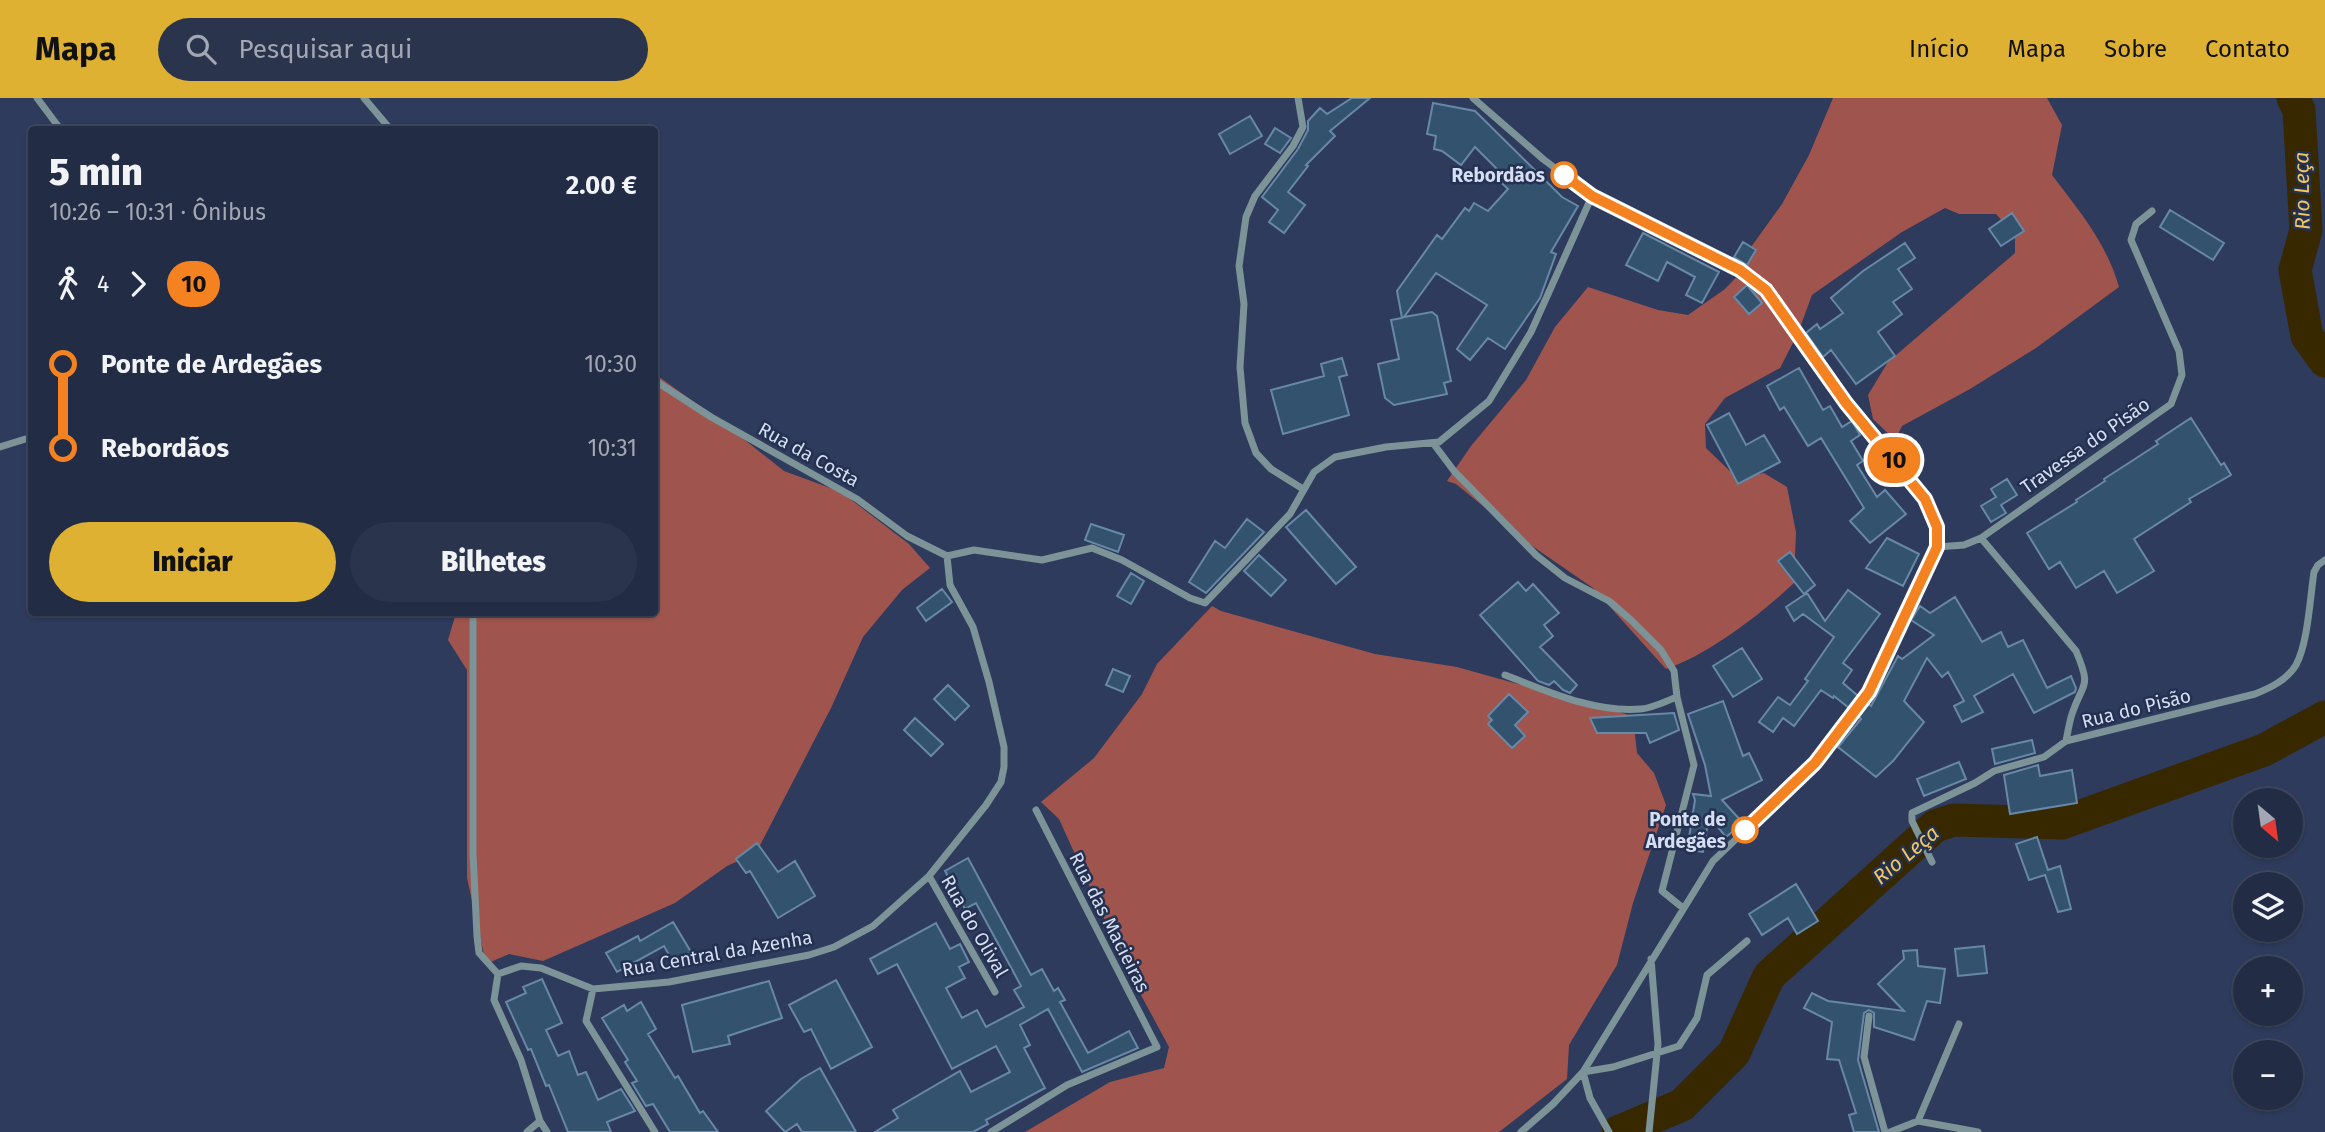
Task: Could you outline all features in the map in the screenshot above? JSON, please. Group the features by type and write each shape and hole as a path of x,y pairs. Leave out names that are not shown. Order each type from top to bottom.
{"street":[{"path":"37,98 58,126"},
{"path":"364,98 388,126"},
{"path":"1298,98 1303,127 1255,196 1246,217 1239,267 1244,304 1240,367 1245,422 1256,453 1271,469 1303,489"},
{"path":"1473,98 1543,159 1592,196 1740,270 1766,290 1846,403 1925,499 1937,527 1937,547 1869,692 1815,763 1713,861 1583,1072 1553,1104 1521,1132"},
{"path":"947,556 974,550 1042,560 1092,548 1122,560 1190,598 1205,603 1290,514 1314,472 1335,457 1386,447 1439,442 1489,401 1531,332 1592,196"},
{"name":"Travessa do Pisão","path":"1981,538 2171,404 2182,375 2179,351 2132,240 2136,224 2152,211"},
{"name":"Rua da Costa","path":"658,383 711,417 858,499 907,536 947,556"},
{"path":"0,447 28,438"},
{"path":"1433,443 1454,471 1536,555 1565,578 1609,601 1661,650 1674,671 1677,697 1694,765 1662,891 1683,908"},
{"path":"1937,547 1964,545 1981,538"},
{"name":"Rua do Pisão","path":"1981,538 2076,651 2084,669 2086,687 2073,713 2066,741 2256,694 2272,687 2286,677 2298,659 2314,572 2325,560"},
{"name":"Rua Central da Azenha","path":"498,974 520,966 541,968 593,989 669,982 809,955 834,947 873,926 929,876 1001,782 1004,747 973,627 950,585 947,556"},
{"path":"473,616 473,854 479,953 498,974 494,1000 521,1060 540,1121 547,1132"},
{"path":"1505,674 1567,699 1611,708 1643,709 1677,697"},
{"path":"1932,862 1912,821 1912,813 1994,771 2044,757 2066,741"},
{"name":"Rua das Macieiras","path":"991,1132 1066,1085 1157,1047 1036,810"},
{"name":"Rua do Olival","path":"929,876 995,992"},
{"path":"1583,1072 1613,1067 1679,1045 1697,1018 1707,975 1747,941"},
{"path":"1649,1132 1657,1044 1651,958"},
{"path":"593,989 586,1021 655,1132"},
{"path":"1869,1016 1864,1056 1887,1132 1918,1121 1978,1132"},
{"path":"1918,1121 1959,1024"},
{"path":"1583,1072 1590,1098 1609,1132"},
{"path":"527,1132 540,1121"}],"shaded area":[{"path":"1833,98 2047,98 2062,125 2052,175 2099,242 2119,287 2036,348 1970,389 1902,426 1895,440 1873,419 1868,395 1888,362 2015,253 2015,235 1996,214 1959,214 1945,208 1902,232 1812,295 1798,333 1780,368 1725,398 1705,424 1706,448 1737,478 1764,473 1787,487 1796,532 1794,583 1734,632 1700,654 1666,669 1593,588 1528,543 1456,484 1447,481 1471,446 1526,380 1555,327 1588,287 1658,310 1688,315 1725,289 1747,266 1751,247 1782,204 1809,155"},
{"path":"658,376 784,471 841,492 909,544 930,568 902,590 863,637 831,708 756,853 727,866 675,903 543,961 509,954 486,964 467,878 467,670 448,640 455,616 658,616"},
{"path":"1212,606 1221,611 1375,654 1457,667 1633,716 1637,753 1654,773 1666,805 1633,903 1617,965 1569,1045 1567,1079 1499,1132 1025,1132 1110,1082 1164,1068 1169,1047 1128,971 1059,819 1041,802 1094,758 1142,694 1157,664"}],"building":[{"path":"1352,98 1370,98 1330,131 1335,136 1306,165 1308,166 1288,192 1305,205 1284,233 1269,222 1278,210 1262,197 1298,149 1308,130 1308,121 1320,108 1327,114"},
{"path":"1433,103 1475,111 1562,197 1578,206 1551,252 1556,254 1540,298 1505,349 1488,338 1470,360 1457,349 1487,305 1436,273 1404,317 1432,312 1437,316 1451,381 1444,383 1447,394 1394,405 1385,398 1378,364 1399,359 1391,320 1402,318 1397,291 1437,235 1442,239 1465,208 1469,211 1474,203 1488,211 1508,189 1495,177 1500,172 1475,147 1461,165 1442,151 1434,149 1436,136 1427,134"},
{"path":"1250,116 1262,136 1230,154 1219,134"},
{"path":"1275,128 1291,138 1280,153 1265,144"},
{"path":"2170,210 2224,243 2213,260 2160,227"},
{"path":"2012,213 2024,231 2001,246 1989,229"},
{"path":"1643,233 1719,272 1702,303 1686,295 1695,277 1667,262 1658,281 1626,265"},
{"path":"1743,242 1756,250 1747,265 1734,257"},
{"path":"1905,243 1915,258 1898,269 1912,289 1893,302 1902,314 1878,332 1895,356 1856,384 1831,350 1823,357 1806,333 1817,324 1820,329 1843,313 1831,298 1863,271"},
{"path":"1747,285 1762,303 1749,314 1734,297"},
{"path":"1342,358 1347,375 1339,377 1349,415 1283,434 1271,390 1324,376 1321,364"},
{"path":"1799,368 1823,410 1830,406 1842,427 1852,421 1860,435 1851,441 1863,461 1857,465 1877,497 1885,490 1906,514 1870,543 1850,521 1864,508 1821,438 1808,446 1784,407 1780,410 1767,386"},
{"path":"1729,413 1746,445 1764,435 1780,462 1738,484 1707,425"},
{"path":"2191,418 2221,465 2224,463 2231,475 2189,499 2191,502 2134,539 2154,571 2117,593 2104,571 2076,588 2060,562 2049,569 2027,533 2077,502 2076,500 2105,481 2104,479 2158,444 2156,441"},
{"path":"2007,479 2017,495 2001,505 2006,513 1991,522 1981,506 1996,497 1991,489"},
{"path":"1306,510 1356,567 1336,584 1286,527"},
{"path":"1247,519 1264,532 1206,593 1189,582 1215,541 1225,548"},
{"path":"1091,524 1124,535 1118,552 1085,540"},
{"path":"1887,538 1919,554 1903,586 1866,568"},
{"path":"1790,552 1815,585 1804,594 1778,561"},
{"path":"1259,555 1286,580 1271,596 1244,571"},
{"path":"1131,573 1144,581 1131,604 1117,596"},
{"path":"1518,582 1526,591 1533,584 1559,613 1544,625 1553,636 1540,647 1577,685 1570,693 1554,681 1549,685 1538,681 1480,615"},
{"path":"942,589 952,602 926,621 917,608"},
{"path":"1848,590 1880,614 1843,663 1852,670 1843,683 1858,696 1849,708 1821,690 1794,726 1783,718 1773,732 1759,722 1778,697 1790,705 1834,637 1803,614 1794,621 1786,607 1807,593 1825,621"},
{"path":"1955,597 1982,642 2001,632 2008,647 2023,640 2047,688 2071,676 2075,692 2034,713 2013,674 1974,696 1983,712 1962,722 1954,706 1964,701 1948,672 1942,677 1927,658 1904,701 1924,722 1893,761 1876,777 1838,747 1861,719 1858,716 1868,704 1871,706 1898,656 1902,659 1934,635 1911,620 1920,606 1930,613"},
{"path":"1742,648 1762,679 1733,697 1713,666"},
{"path":"1113,669 1130,676 1123,692 1106,685"},
{"path":"948,685 969,706 955,720 934,699"},
{"path":"1509,694 1528,712 1515,725 1525,736 1512,748 1488,724 1492,720 1488,716"},
{"path":"1723,701 1743,756 1749,753 1762,780 1722,800 1743,823 1726,837 1709,816 1703,852 1687,850 1695,800 1693,794 1711,796 1705,765 1688,714"},
{"path":"1674,713 1679,730 1650,743 1646,733 1597,733 1590,718"},
{"path":"915,718 943,744 931,756 904,730"},
{"path":"2032,740 2035,753 1995,764 1992,749"},
{"path":"1959,762 1966,779 1924,796 1917,779"},
{"path":"2038,765 2040,776 2072,770 2077,803 2010,814 2004,775"},
{"path":"2037,837 2048,870 2060,866 2071,909 2058,912 2045,875 2029,880 2016,844"},
{"path":"757,843 778,872 795,861 815,896 778,918 750,871 746,873 736,859"},
{"path":"968,858 1031,975 1042,969 1054,991 1058,988 1065,1000 1060,1002 1088,1053 1129,1031 1138,1048 1082,1072 1048,1009 1020,1025 1030,1045 1024,1048 1045,1088 986,1120 988,1124 973,1132 875,1132 898,1118 893,1110 960,1071 971,1092 1010,1072 996,1046 952,1069 897,964 878,974 870,959 936,923 950,949 960,944 969,962 959,967 965,978 946,988 962,1018 977,1010 986,1027 1024,1007 1014,990 1021,986 976,903 965,909 945,871"},
{"path":"1796,884 1818,921 1797,934 1788,918 1762,935 1749,914"},
{"path":"673,922 691,952 673,962 664,946 617,972 606,953 638,936 640,941"},
{"path":"1984,946 1987,973 1958,976 1955,949"},
{"path":"1917,950 1918,966 1945,969 1940,1003 1927,1001 1914,1040 1874,1027 1874,1013 1869,1010 1864,1013 1858,1060 1879,1132 1854,1132 1849,1115 1856,1113 1839,1060 1827,1059 1832,1022 1804,1008 1812,993 1828,1001 1904,1011 1878,984 1904,959 1903,951"},
{"path":"542,979 562,1023 546,1030 558,1056 569,1051 578,1075 586,1072 598,1100 621,1089 635,1111 607,1122 611,1132 568,1132 549,1085 546,1086 531,1049 528,1050 506,1002 526,993 523,987"},
{"path":"836,980 872,1047 831,1069 811,1029 804,1032 789,1005"},
{"path":"769,981 782,1018 728,1036 730,1044 693,1052 682,1005"},
{"path":"641,1002 656,1029 648,1034 700,1113 703,1111 718,1132 670,1132 653,1104 646,1106 632,1083 637,1081 625,1062 628,1060 602,1018 624,1005 627,1011"},
{"path":"820,1068 856,1132 802,1132 797,1124 785,1132 766,1111 801,1079"}],"waterway":[{"name":"Rio Leça","path":"2293,98 2299,110 2306,230 2295,270 2307,336 2325,361"},
{"name":"Rio Leça","path":"1618,1132 1682,1105 1734,1053 1769,976 1935,826 1954,820 2062,823 2264,750 2325,717"}],"bus line":[{"name":"10","path":"1564,175 1592,196 1740,270 1766,290 1846,403 1925,499 1937,527 1937,547 1869,692 1815,763 1745,830"}],"place":[{"name":"Rebordãos","path":"1564,175"},
{"name":"Ponte de Ardegães","path":"1745,830"}]}
